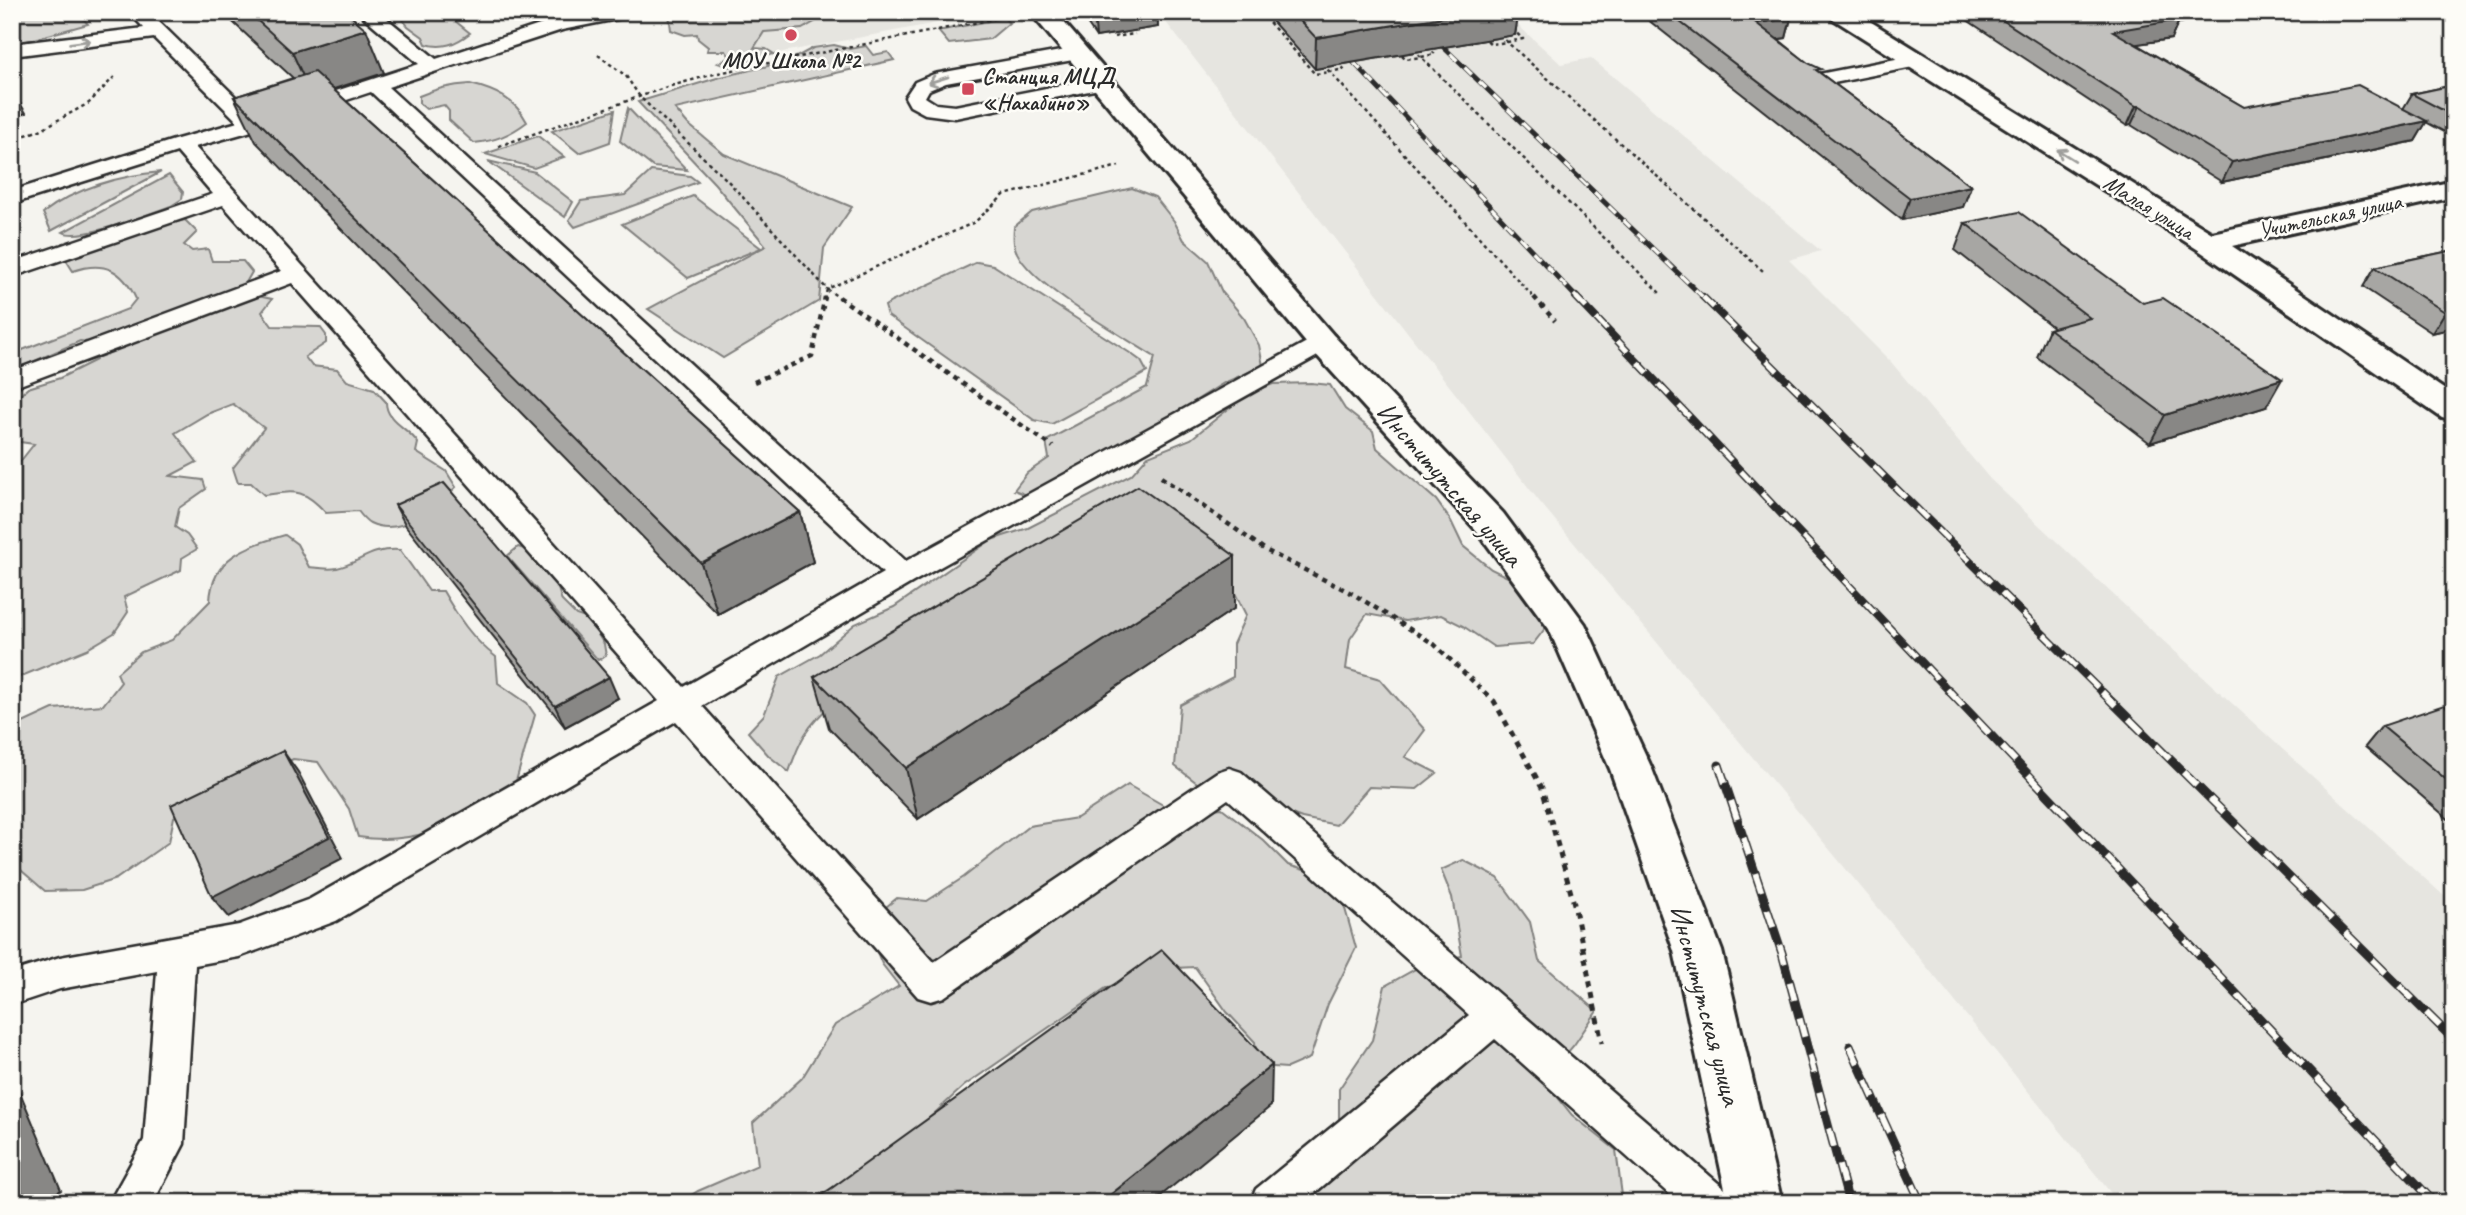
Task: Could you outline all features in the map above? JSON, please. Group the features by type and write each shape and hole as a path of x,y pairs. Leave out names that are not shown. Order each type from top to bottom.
{"street":[{"name":"Институтская улица","path":"1042,12 1323,343 1490,522 1566,624 1631,769 1698,951 1755,1203"},
{"name":"Малая улица","path":"1838,12 2207,243 2454,411"},
{"name":"Учительская улица","path":"2207,243 2454,190"}],"lane":[{"path":"138,12 252,125"},
{"path":"367,12 435,67"},
{"path":"12,198 435,67 561,19 627,12"},
{"path":"12,50 157,32"},
{"path":"1077,54 941,78 922,86 915,97 923,107 955,112 1102,83"},
{"path":"1814,81 1916,61"},
{"path":"376,86 903,575"},
{"path":"181,144 931,985 1229,781 1710,1203"},
{"path":"12,270 228,196"},
{"path":"12,380 297,273"},
{"path":"12,989 60,973 239,941 323,910 903,575 1323,343"},
{"path":"130,1203 164,1144 177,954"},
{"path":"1271,1203 1496,1015"}],"path":[{"path":"1260,12 1315,74 1344,69 1336,60"},
{"path":"457,161 639,96 718,72 1007,16"},
{"path":"561,19 626,76 639,96 727,180 827,289 1090,473 1157,475 1267,551 1353,594 1434,645 1494,701 1542,789 1574,904 1618,1122"},
{"path":"1474,28 1491,44 1523,39 1503,21"},
{"path":"12,140 40,130 89,103 157,32"},
{"path":"1505,40 1763,271"},
{"path":"1397,50 1406,59 1434,54 1426,46"},
{"path":"1419,55 1661,294"},
{"path":"1325,67 1555,321"},
{"path":"827,289 975,222 1004,195 1163,155"},
{"path":"714,400 812,356 827,289"}],"shaded area":[{"path":"23,12 77,12 88,24 12,45 12,15"},
{"path":"397,12 444,12 470,33 449,44 426,44 423,37 408,26"},
{"name":"МОУ Школа №2","path":"677,12 995,12 746,59"},
{"path":"832,12 802,29 764,32 754,48 766,49 774,54 729,67 718,63 730,57 726,51 707,51 708,47 698,39 697,34 685,35 671,30 669,14"},
{"path":"1158,12 1503,12 1561,64 1591,58 1821,251 1789,260 1891,362 1990,479 2136,616 2454,905 2454,1203 2119,1203 1900,934 1539,501"},
{"path":"1004,18 1009,23 990,39 949,44 938,31"},
{"path":"834,45 850,49 866,46 873,55 888,52 894,60 675,109 688,124 724,154 852,207 824,248 819,301 723,358 648,309 766,246 715,184 638,102 717,78 789,61 813,48"},
{"path":"470,84 488,89 510,101 527,122 502,137 474,143 449,120 449,111 444,105 426,109 419,103 419,96 426,93 444,87"},
{"path":"628,108 687,170 653,167 620,141"},
{"path":"615,110 610,142 579,153 552,131"},
{"path":"538,136 564,157 534,168 485,154"},
{"path":"488,161 535,172 573,202 565,217"},
{"path":"651,171 690,176 698,182 575,227 569,220 581,201 625,195"},
{"path":"161,172 51,231 43,213 69,196 99,184"},
{"path":"169,175 183,192 182,199 171,206 99,230 72,234 63,232"},
{"path":"1132,188 1155,197 1174,221 1184,240 1208,261 1222,292 1244,318 1259,345 1263,366 1224,383 1160,423 1086,463 1064,484 1032,497 1014,490 1027,473 1049,458 1046,441 1147,387 1155,357 1063,298 1031,271 1016,251 1014,227 1032,212"},
{"path":"693,196 761,248 688,278 622,224"},
{"path":"185,220 197,232 184,245 192,251 208,249 212,261 243,261 252,272 244,286 253,295 272,299 262,312 272,326 320,327 326,335 326,343 305,357 312,366 337,369 347,381 374,389 386,402 394,420 418,443 416,452 446,471 456,487 428,511 394,527 370,523 358,511 326,513 311,499 298,493 264,495 251,483 238,483 233,468 264,428 233,404 207,414 175,433 197,462 170,476 203,480 206,489 179,508 175,527 187,535 197,549 182,558 181,570 124,597 128,612 114,633 87,649 12,680 12,472 34,444 20,442 12,436 12,402 28,388 60,378 96,360 97,343 80,341 12,371 12,354 128,309 136,299 119,274 103,267 73,271 66,260 113,238"},
{"path":"977,262 993,265 1130,353 1141,361 1147,372 1052,424 1034,420 888,316 885,306 891,302"},
{"path":"1273,384 1330,385 1345,409 1373,431 1377,448 1436,500 1451,521 1463,546 1491,569 1526,586 1550,622 1533,644 1494,647 1441,615 1405,621 1367,614 1350,639 1346,669 1380,679 1425,730 1405,757 1437,773 1417,789 1369,787 1336,825 1302,818 1251,799 1210,793 1175,766 1180,705 1233,677 1233,644 1246,615 1234,591 833,703 805,734 789,772 769,756 748,732 764,715 779,677 820,654 855,624 894,607 991,540 1028,528 1131,475 1148,456 1191,439 1247,394"},
{"path":"285,535 297,544 309,567 337,568 373,553 400,550 429,591 443,591 466,627 496,657 498,683 527,703 535,715 514,788 458,820 422,834 381,839 358,837 349,809 318,762 293,759 174,817 169,842 116,879 82,890 45,891 15,865 12,866 12,728 53,709 103,705 121,682 117,673 141,652 172,640 210,601 217,573 225,563 246,549"},
{"path":"518,547 531,551 533,561 556,582 562,601 576,615 588,619 604,644 606,656 598,660 507,556"},
{"path":"1128,785 1177,813 1222,808 1263,840 1288,865 1337,880 1356,948 1328,1004 1310,1058 1287,1068 1258,1066 1255,1042 1227,1012 1195,967 1153,969 1106,988 964,1086 887,1157 805,1203 679,1203 698,1191 758,1165 753,1123 802,1078 835,1025 899,986 882,964 865,924 897,898 927,901 964,877 1029,826 1077,818"},
{"path":"1463,860 1498,878 1530,922 1539,961 1597,1011 1574,1045 1544,1080 1572,1115 1616,1150 1623,1203 1284,1203 1339,1158 1339,1089 1372,1040 1385,986 1428,962 1462,956 1452,897 1441,870"}],"building":[{"path":"248,12 346,12 366,29 292,52"},
{"path":"1292,12 1473,12 1316,38"},
{"path":"1667,12 1784,12 1791,18 1756,23 1808,63 1821,69 1816,70 1971,186 1910,198"},
{"path":"1990,12 2165,12 2179,20 2113,31 2244,107 2358,85 2427,121 2232,162 2136,106"},
{"path":"314,72 800,512 701,563 234,97"},
{"path":"2454,85 2454,116 2412,94"},
{"path":"2019,212 2143,303 2163,298 2282,379 2165,415 2049,329 2090,318 1965,223"},
{"path":"2454,250 2454,310 2445,312 2375,267"},
{"path":"444,483 609,677 555,706 395,505"},
{"path":"1138,486 1235,556 906,768 814,677"},
{"path":"2444,705 2454,713 2454,786 2382,726"},
{"path":"283,751 329,837 212,897 171,805"},
{"path":"1162,950 1272,1065 1100,1203 811,1203"}],"railway":[{"path":"1407,12 1705,299"},
{"path":"1340,48 1578,299"},
{"path":"1576,297 1952,694"},
{"path":"1703,297 2104,694"},
{"path":"1950,692 2435,1203"},
{"path":"2102,692 2454,1040"},
{"path":"1719,765 1782,953 1849,1203"},
{"path":"1850,1046 1921,1203"}],"place":[{"name":"МОУ Школа №2","path":"791,35"},
{"name":"Станция МЦД «Нахабино»","path":"968,89"}]}
